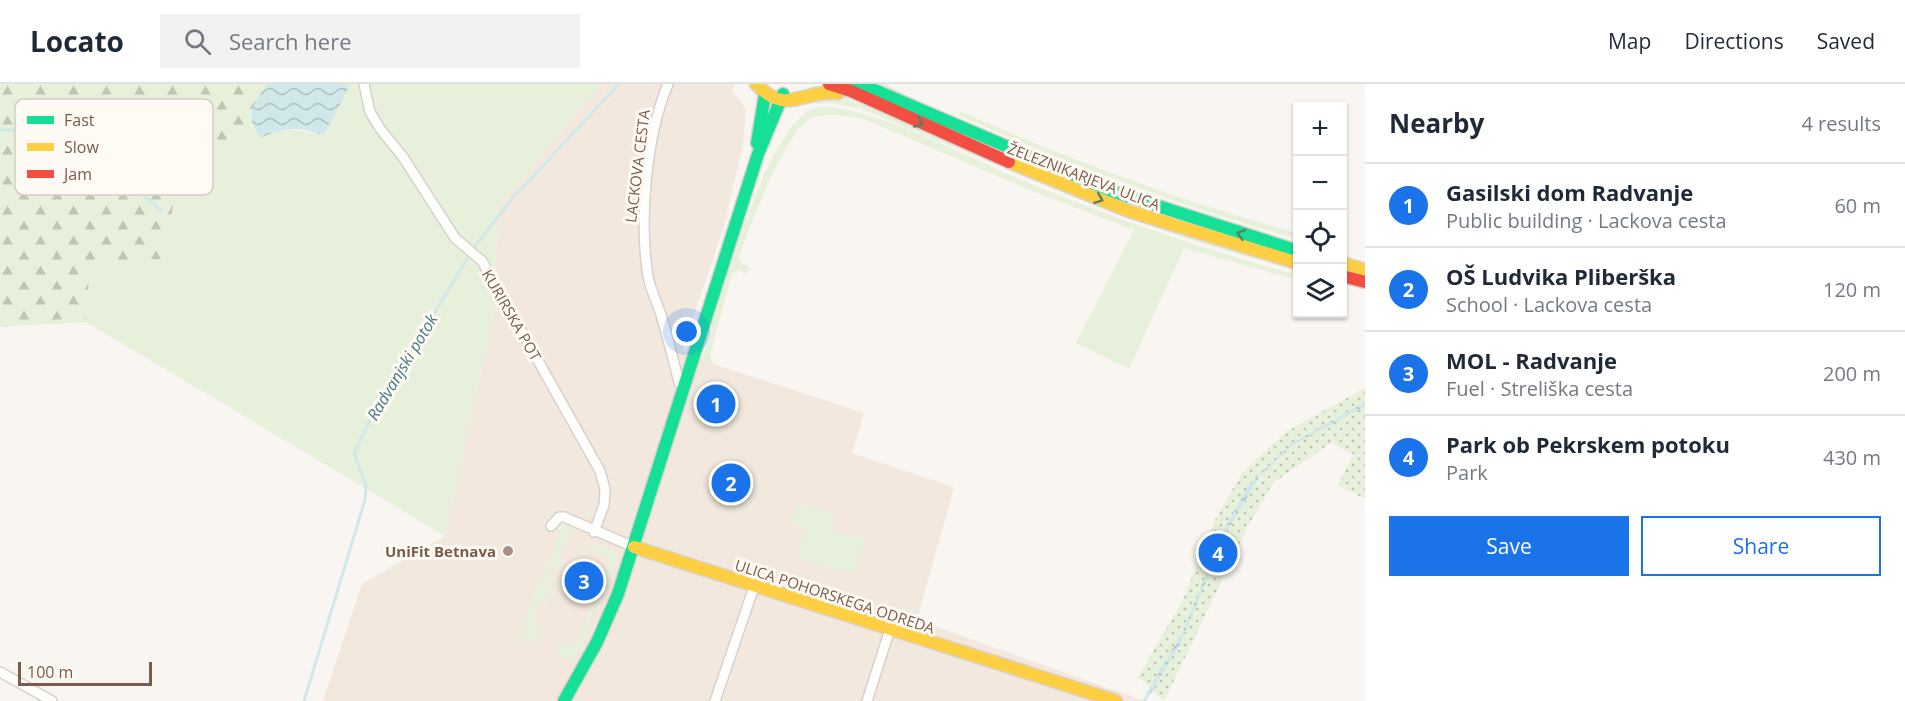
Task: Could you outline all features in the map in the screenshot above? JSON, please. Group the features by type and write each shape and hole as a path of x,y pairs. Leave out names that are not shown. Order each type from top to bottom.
{"street":[{"name":"KURIRSKA POT","path":"364,84 370,112 381,130 403,157 455,238 473,252 592,453 605,489 604,505 594,532"},
{"name":"LACKOVA CESTA","path":"668,84 660,102 649,167 643,234 648,278 662,317 679,382 684,390"},
{"path":"829,84 868,91"},
{"path":"854,84 868,91"},
{"path":"770,92 814,87 829,90 868,91"},
{"name":"ŽELEZNIKARJEVA ULICA","path":"868,91 1123,195 1206,224 1293,249"},
{"name":"ŽELEZNIKARJEVA ULICA","path":"868,91 1049,180 1129,211 1293,261"},
{"path":"758,154 765,150 779,115 770,92"},
{"path":"564,701 607,622 634,547 758,154 757,138 770,92"},
{"path":"1345,264 1365,270"},
{"path":"1347,277 1365,282"},
{"name":"ULICA POHORSKEGA ODREDA","path":"551,526 559,518 564,517 594,532 634,547 1116,701"},
{"path":"715,701 754,587"},
{"path":"867,701 890,629"},
{"path":"0,672 52,701"}],"shaded area":[{"path":"600,84 734,84 733,92 746,109 743,145 723,229 682,351 713,364 864,413 852,453 954,487 917,620 1145,701 323,701 362,584 445,536 494,311 498,208"}],"green space":[{"path":"0,84 267,84 250,112 251,126 213,159 213,99 15,99 15,195 176,195 161,259 90,263 86,322 0,327"},
{"path":"346,84 600,84 498,208 494,311 445,536 86,322 90,263 161,259 176,195 213,195 213,159 251,126 261,138 275,132 289,130 317,135 349,87"},
{"path":"872,84 885,84 984,132 1087,174 1191,211 1293,242 1293,245 1215,222 1078,174"},
{"path":"832,94 878,110 1013,170 1083,198 1189,235 1293,267 1293,270 1197,242 1108,211 862,109 832,103 816,104 812,99"},
{"path":"821,107 854,111 902,127 1090,207 1192,244 1293,274 1293,279 1184,248 1129,369 1076,343 1134,230 1032,191 866,120 824,115 810,119 800,127 779,161 738,259 750,269 744,275 740,270 732,273 710,355 713,364 702,360 730,266 757,191 789,131 805,113"},
{"path":"960,111 1126,178 1293,232 1293,238 1211,213 1084,168 959,115"},
{"path":"1365,388 1365,499 1338,485 1353,454 1331,443 1273,483 1248,526 1164,701 1138,677 1182,602 1215,520 1242,473 1287,431"},
{"path":"797,504 834,513 831,532 864,539 855,574 798,559 806,528 792,524"},
{"path":"561,522 572,526 576,534 570,532 560,558 563,559 559,570 551,564 548,574 555,580 553,585 544,582 542,585 551,589 546,602 547,609 542,609 545,604 537,600 534,618 535,623 539,625 538,636 528,643 521,640 531,602 561,531 555,528"},
{"path":"599,544 615,552 618,564 598,593 582,651 577,657 566,659 558,653 556,642 573,646 579,637 610,559 588,549"}],"water":[{"path":"267,84 346,84 349,87 325,133 288,129 261,138 255,130 251,116 254,105"},
{"path":"1365,402 1365,406 1293,445 1259,477 1228,530 1180,644 1150,695 1146,694 1183,631 1225,528 1248,486 1292,443"}],"waterway":[{"name":"Radvanjski potok","path":"304,701 365,500 366,485 354,453 373,414 475,246 512,199 619,84"},
{"path":"0,130 12,130 15,132"},
{"path":"143,195 162,211"},
{"path":"1144,701 1149,693"}],"traffic: fast":[{"path":"854,84 872,89 1111,191 1293,249"},
{"path":"757,143 765,94"},
{"path":"564,701 597,642 618,594 758,154 783,94"}],"traffic: slow":[{"path":"756,84 767,94 786,100 838,93"},
{"path":"1009,162 1129,211 1293,261"},
{"path":"1345,264 1365,270"},
{"path":"634,547 1116,701"}],"traffic: jam":[{"path":"829,84 851,91 1009,162"},
{"path":"1347,277 1365,282"}],"place":[{"name":"Gasilski dom Radvanje","path":"716,404"},
{"name":"OŠ Ludvika Pliberška","path":"731,483"},
{"name":"UniFit Betnava","path":"508,551"},
{"name":"Park ob Pekrskem potoku","path":"1218,553"},
{"name":"MOL - Radvanje","path":"584,581"}]}
